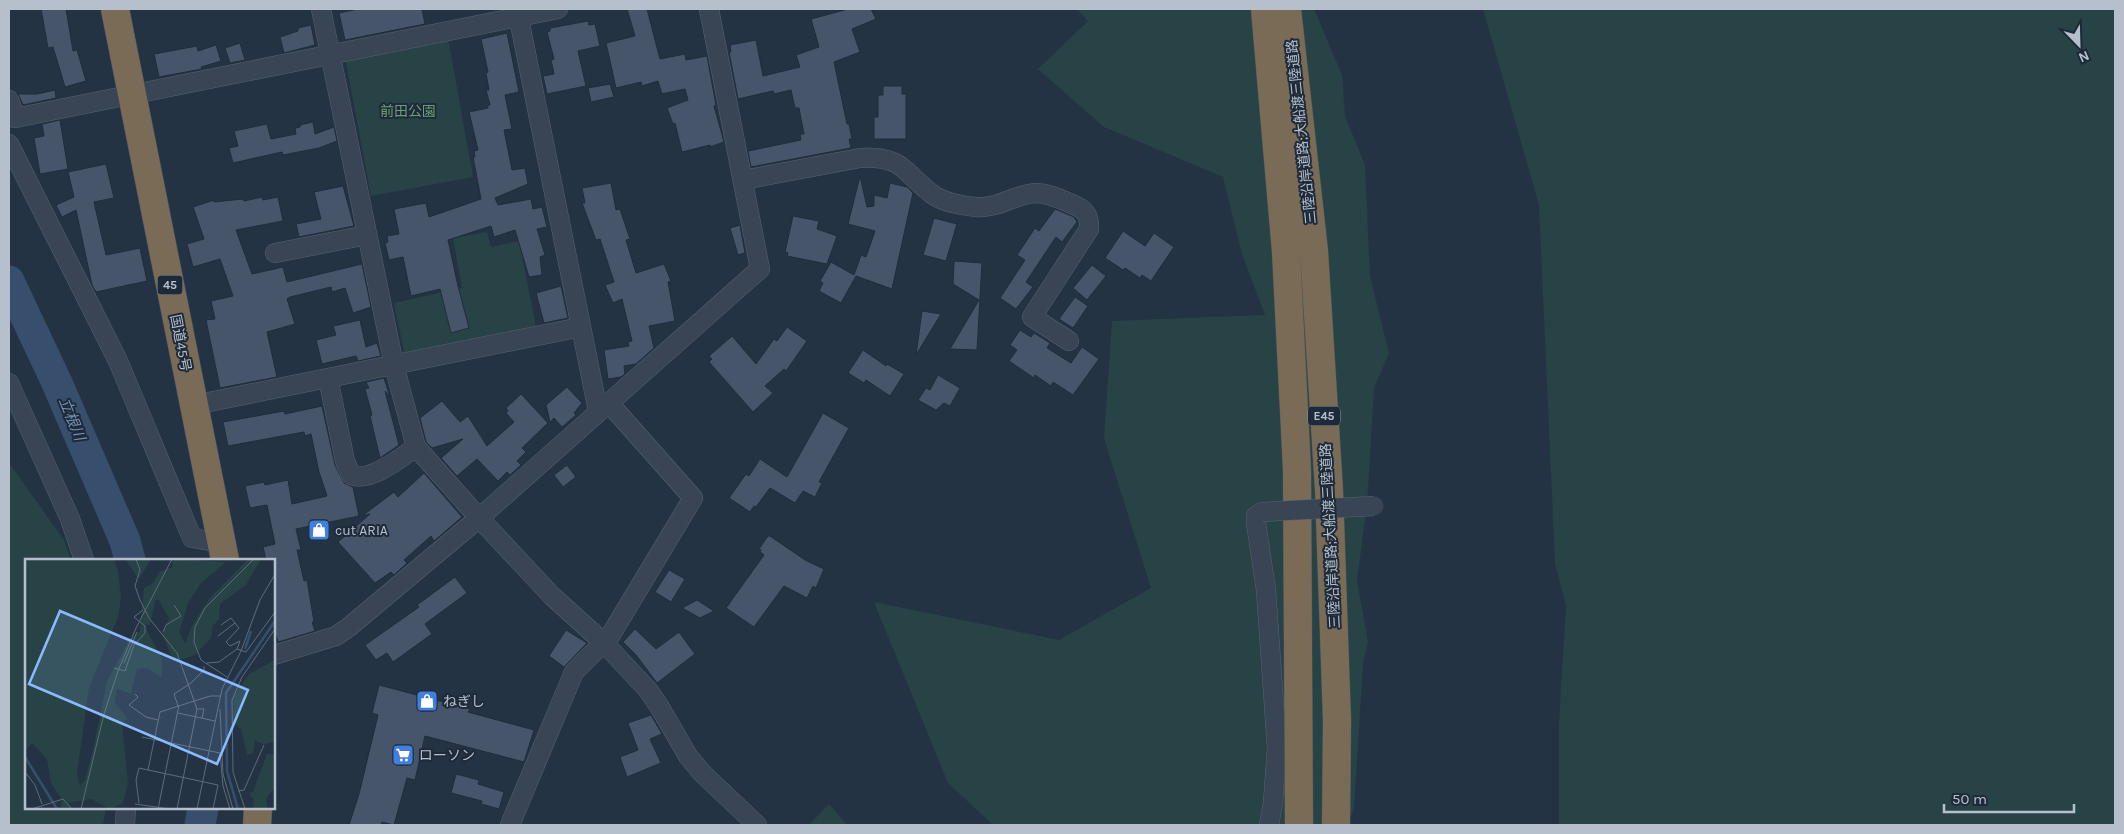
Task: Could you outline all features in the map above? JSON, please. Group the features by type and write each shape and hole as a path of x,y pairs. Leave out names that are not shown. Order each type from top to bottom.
{"highway":[{"name":"国道45号","path":"115,9 223,551"},
{"name":"三陸沿岸道路;大船渡三陸道路","path":"1265,9 1286,252 1297,470 1299,825"},
{"name":"三陸沿岸道路;大船渡三陸道路","path":"1287,9 1314,251 1328,480 1337,721 1336,825"},
{"path":"257,825 258,809"}],"street":[{"path":"321,9 394,365 416,446 479,518 552,596 604,643 660,706 688,756 702,773 757,825"},
{"path":"9,100 15,118 330,55 518,13 558,9"},
{"path":"275,655 336,636 479,518 760,269 710,9"},
{"path":"510,825 574,672 610,636 693,498 603,407 581,328 518,13"},
{"path":"9,144 118,361 192,538 223,551"},
{"path":"743,180 860,158 874,158 889,160 900,165 933,196 959,204 987,207 1034,193 1047,194 1084,209 1090,220 1089,229 1032,317 1068,341"},
{"path":"274,253 367,235"},
{"path":"194,405 581,328"},
{"path":"328,378 345,461 351,475 356,477 367,475 389,466 416,446"},
{"path":"9,383 70,519 84,559"},
{"path":"1269,825 1274,802 1277,748 1266,590 1256,516 1262,512 1374,506"},
{"path":"125,825 126,809"}],"green space":[{"path":"1077,9 1314,9 1342,75 1345,116 1365,165 1370,276 1389,353 1374,388 1367,505 1357,580 1368,642 1363,663 1354,809 1347,825 993,825 948,783 874,602 1059,640 1151,588 1104,438 1112,321 1265,315 1242,254 1223,177 1104,127 1038,69 1088,21"},
{"path":"1483,9 2115,9 2115,825 1559,825 1559,723 1566,606 1555,563 1539,205"},
{"name":"前田公園","path":"448,38 473,177 371,196 345,57"},
{"path":"487,232 491,247 519,241 537,332 405,357 394,303 462,288 453,238"},
{"path":"9,466 12,467 64,540 71,559 25,559 25,809 106,809 103,825 9,825"},
{"path":"829,804 847,825 809,825"}],"building":[{"path":"41,9 66,9 73,51 77,50 86,81 65,87 53,47 48,48"},
{"path":"358,9 422,9 425,24 345,40 339,13"},
{"path":"627,9 647,9 660,59 685,54 686,60 707,56 716,105 714,106 724,142 710,147 710,145 682,152 675,123 673,124 667,108 688,100 685,89 662,94 658,81 642,86 641,82 616,88 606,43 635,36"},
{"path":"848,9 871,9 876,19 852,29 860,52 834,62 852,139 849,139 851,148 751,167 748,151 801,140 800,134 804,134 799,108 795,108 791,90 774,94 773,91 738,99 729,52 731,52 730,45 756,40 763,76 800,67 796,55 819,47 811,19"},
{"path":"588,21 589,25 595,24 600,46 578,51 586,86 547,94 543,76 554,74 551,60 554,59 547,32 550,31 550,28"},
{"path":"311,25 315,45 284,53 280,37 298,31 298,28"},
{"path":"507,33 519,92 505,95 512,129 504,130 512,170 525,168 528,184 495,198 498,205 531,199 533,209 542,207 547,227 537,229 545,255 540,257 542,275 529,277 515,230 494,237 491,226 448,240 469,328 451,333 440,289 411,296 403,257 389,260 385,243 388,242 387,236 399,234 394,209 426,203 429,217 481,199 473,157 475,157 474,151 478,150 469,112 488,108 488,105 490,105 486,90 489,90 486,73 488,72 481,39"},
{"path":"240,43 245,60 230,63 225,48"},
{"path":"216,45 221,61 201,67 202,69 159,77 154,54 197,46 198,51"},
{"path":"610,84 614,97 591,102 588,88"},
{"path":"883,86 902,86 902,94 906,94 906,139 874,139 874,117 878,117 878,95 883,95"},
{"path":"55,90 56,98 23,105 18,94 37,94"},
{"path":"60,120 68,169 40,174 34,138 44,136 42,124"},
{"path":"313,122 315,134 334,127 337,141 319,148 283,155 282,152 233,163 229,148 238,146 234,131 267,124 271,139 296,134 295,128"},
{"path":"106,164 114,198 94,202 106,255 140,248 147,281 96,292 92,285 76,210 62,217 56,205 74,197 68,172"},
{"path":"860,176 867,207 874,206 874,195 887,198 890,183 907,187 913,193 892,289 856,276 841,303 819,291 823,283 820,281 831,262 854,275 861,255 866,257 875,231 848,224"},
{"path":"611,183 616,210 620,209 630,239 626,240 636,273 664,264 671,281 668,282 675,321 649,326 654,348 636,364 624,366 625,374 621,377 608,379 604,350 629,346 628,342 632,341 622,299 613,303 605,285 614,282 600,239 596,240 582,203 585,203 582,188"},
{"path":"343,186 354,226 299,237 296,224 321,219 314,192"},
{"path":"262,197 263,200 278,197 283,221 236,230 252,274 283,267 287,282 362,264 371,307 353,313 345,288 332,292 331,287 290,297 287,299 295,324 267,332 277,377 220,388 206,320 215,319 211,301 233,296 220,259 193,267 187,244 204,239 193,207 214,200 214,202 243,199 244,201"},
{"path":"1055,209 1074,217 1077,222 1062,242 1056,237 1026,282 1033,287 1016,309 1000,298 1025,260 1017,255 1035,228 1039,231"},
{"path":"793,216 819,221 817,229 837,236 827,264 787,256 788,253 785,252"},
{"path":"934,218 957,224 946,261 923,255"},
{"path":"740,225 745,253 738,255 730,228"},
{"path":"1123,231 1145,246 1154,233 1174,247 1151,281 1142,275 1140,278 1125,268 1123,270 1105,258"},
{"path":"954,261 982,263 977,350 950,349 979,300 953,284"},
{"path":"1092,265 1106,276 1087,300 1073,288"},
{"path":"561,286 568,318 544,323 536,293"},
{"path":"1075,297 1088,306 1073,328 1059,319"},
{"path":"922,311 941,314 916,355"},
{"path":"360,320 366,347 377,343 381,356 358,361 356,356 322,364 316,340 336,335 333,326"},
{"path":"787,327 807,341 786,371 784,369 765,386 773,393 753,412 709,362 712,359 709,356 732,336 756,364 774,339 777,341"},
{"path":"1020,330 1031,337 1034,333 1050,343 1047,348 1071,363 1082,347 1099,359 1073,395 1053,382 1051,386 1035,375 1034,378 1009,361 1017,350 1010,345"},
{"path":"863,350 886,366 887,364 904,374 890,396 866,380 864,383 848,373"},
{"path":"938,375 960,388 950,406 944,403 936,410 918,400 926,388 930,390"},
{"path":"384,378 390,397 385,391 399,445 380,458 365,389 369,388 366,382"},
{"path":"567,387 582,403 574,413 576,415 562,427 554,418 550,422 546,405"},
{"path":"521,394 548,423 522,448 526,452 517,461 521,465 510,475 507,472 498,481 477,459 457,476 441,458 463,439 432,448 426,442 420,418 442,401 460,422 468,416 487,446 514,422 506,413 508,411 506,408"},
{"path":"322,406 335,465 344,483 353,487 359,516 296,529 301,550 297,550 304,581 307,580 314,622 312,622 315,631 278,642 275,632 275,559 266,559 263,547 275,544 267,505 250,508 245,486 264,482 265,485 288,480 292,504 327,496 319,472 311,434 305,436 304,432 228,446 223,422 284,411 285,414"},
{"path":"823,413 849,428 819,482 822,483 815,497 803,491 795,503 770,488 750,512 729,498 746,474 749,476 760,459 787,477"},
{"path":"567,465 576,477 563,487 554,475"},
{"path":"424,473 462,517 434,541 431,536 404,560 407,563 394,575 391,572 375,583 338,542 370,514 362,516 394,492 398,497"},
{"path":"768,536 805,560 824,569 816,588 813,586 807,598 784,586 754,627 726,608 764,555 759,549"},
{"path":"669,570 685,579 671,602 655,592"},
{"path":"455,577 467,593 425,624 432,634 393,662 387,653 376,660 365,645 419,607 417,605"},
{"path":"697,600 714,611 700,618 682,608"},
{"path":"635,629 656,649 679,632 695,654 657,683 636,655 623,642"},
{"path":"566,630 587,643 564,667 549,656"},
{"path":"379,685 470,709 468,712 534,730 524,762 425,736 415,780 407,778 394,825 382,822 381,825 349,825 359,794 378,715 372,713"},
{"path":"651,715 662,734 650,739 661,763 627,777 620,757 638,750 628,723"},
{"path":"456,774 479,780 478,784 504,792 499,809 481,804 482,801 451,793"}],"waterway":[{"name":"立根川","path":"9,281 57,383 125,541 130,559"},
{"name":"立根川","path":"200,825 203,809"}],"place":[{"name":"cut ARIA","path":"319,530"},
{"name":"ねぎし","path":"427,701"},
{"name":"ローソン","path":"403,755"}]}
